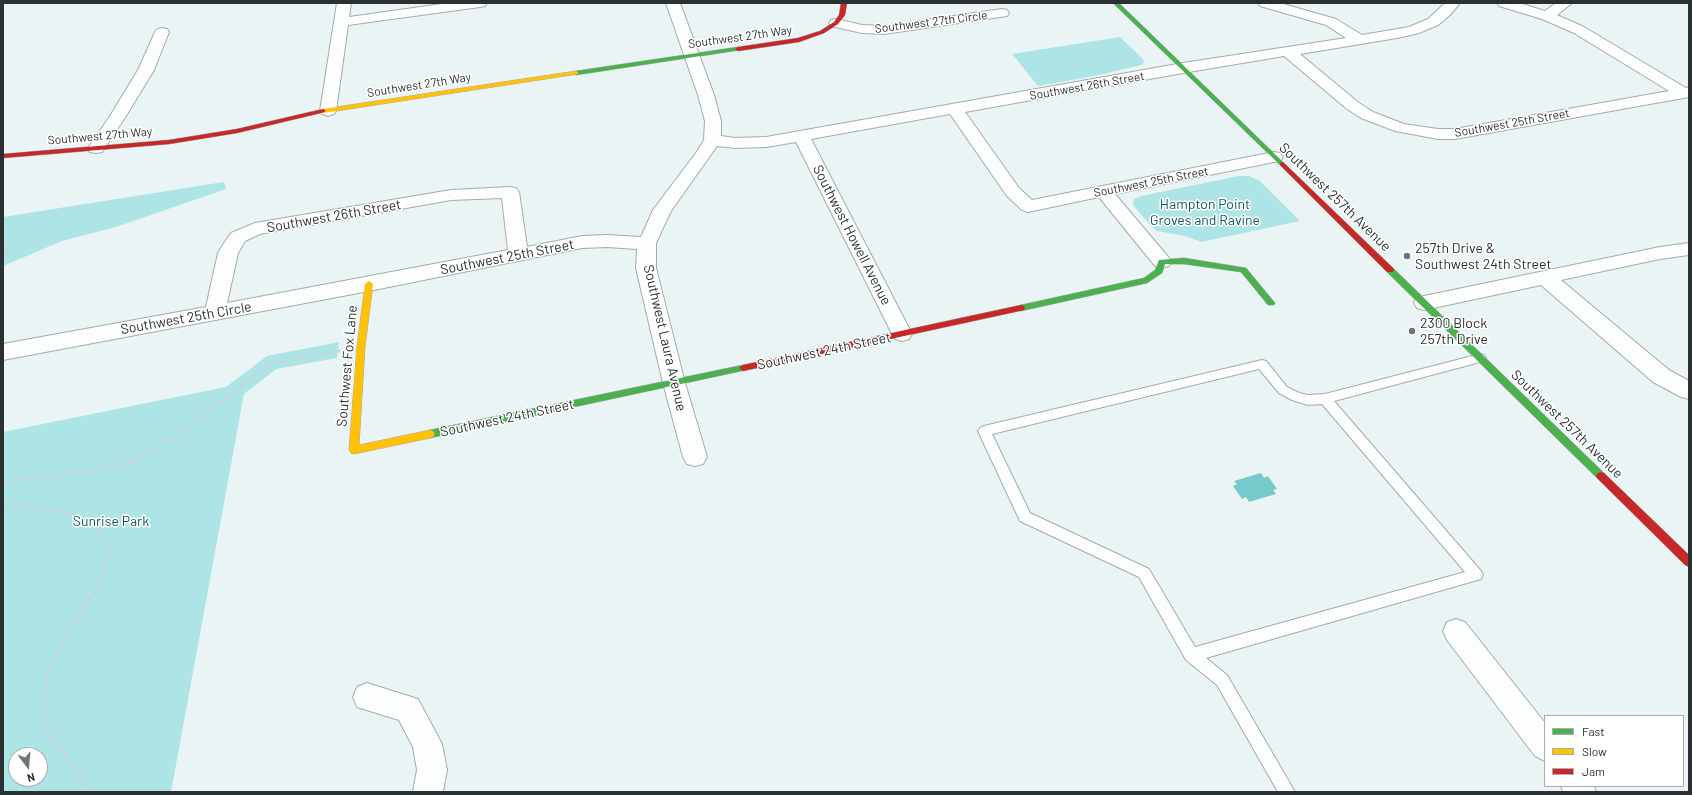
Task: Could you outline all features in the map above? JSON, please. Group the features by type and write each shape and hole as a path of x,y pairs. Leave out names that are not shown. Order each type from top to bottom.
{"street":[{"path":"328,111 344,3"},
{"path":"341,22 480,3"},
{"name":"Southwest Laura Avenue","path":"673,3 706,94 713,121 712,140 704,154 662,210 647,243 646,268 674,384 695,456"},
{"path":"836,23 842,15 844,3"},
{"name":"Southwest 257th Avenue","path":"1116,3 1689,562"},
{"path":"1265,3 1331,22 1359,40"},
{"name":"Southwest 26th Street","path":"712,140 751,144 1183,68 1398,34 1426,26 1446,12 1453,3"},
{"path":"1504,3 1547,16 1599,42 1686,92"},
{"path":"1547,16 1565,3"},
{"name":"Southwest 27th Circle","path":"836,23 862,29 884,30 1002,13"},
{"name":"Southwest 27th Way","path":"3,156 168,142 214,135 328,111 798,40 822,32 836,23"},
{"path":"96,148 118,116 146,70 162,32"},
{"name":"Southwest 25th Street","path":"1287,51 1353,106 1383,122 1399,135 1419,132 1455,134 1686,92"},
{"name":"Southwest 25th Street","path":"955,109 1013,192 1028,206 1274,157"},
{"name":"Southwest Howell Avenue","path":"802,136 902,334"},
{"name":"Southwest 26th Street","path":"215,313 228,253 233,243 238,237 249,232 286,224 451,196 510,192 518,254"},
{"path":"1104,192 1162,262 1184,261 1243,270 1271,303"},
{"name":"Southwest 25th Street","path":"369,284 582,242 607,241 647,243"},
{"path":"1424,303 1660,253 1689,249"},
{"name":"Southwest 24th Street","path":"354,450 674,384 1147,280 1159,272 1162,262"},
{"path":"1546,278 1661,376 1689,391"},
{"name":"Southwest 25th Circle","path":"3,352 369,284"},
{"name":"Southwest Fox Lane","path":"354,450 361,346 369,284"},
{"path":"1456,631 1544,745"},
{"path":"367,697 408,709 427,744 432,770 428,792"}],"lane":[{"path":"1286,792 1222,680 1192,655 1144,573 1025,517 984,431 1262,364 1283,390 1296,397 1308,400 1325,399 1480,358"},
{"path":"1192,655 1476,575 1325,399"}],"path":[{"path":"3,246 8,247 3,257"},
{"path":"3,481 94,470 126,463 148,453 174,438 270,364 361,346"},
{"path":"3,506 37,507 70,513 92,522 105,541 108,552 106,563 98,585 55,656 47,676 42,702 47,731 82,777 88,792"}],"green space":[{"path":"1120,37 1143,59 1144,62 1142,65 1094,76 1038,86 1012,54"},
{"name":"Hampton Point Groves and Ravine","path":"1239,176 1249,176 1260,181 1300,221 1201,242 1185,236 1157,231 1133,205 1134,199 1141,196"},
{"path":"224,182 226,189 116,227 62,241 3,266 3,217"},
{"name":"Sunrise Park","path":"339,342 337,358 276,369 244,394 171,792 3,792 3,432 226,387 267,356"}],"shaded area":[{"path":"1261,473 1264,478 1268,476 1277,489 1273,490 1276,494 1249,502 1246,497 1242,499 1233,486 1237,484 1234,481"}],"traffic: fast":[{"path":"1116,3 1282,164"},
{"path":"576,73 738,49"},
{"path":"1021,308 1147,280 1159,271 1162,262 1184,261 1243,270 1271,303"},
{"path":"1390,270 1601,476"},
{"path":"430,434 743,368"}],"traffic: slow":[{"path":"323,111 576,73"},
{"path":"369,284 361,347 354,450 430,434"}],"traffic: jam":[{"path":"738,49 799,40 822,32 836,23 842,15 844,3"},
{"path":"3,156 169,142 237,131 323,111"},
{"path":"1282,164 1390,270"},
{"path":"743,368 1021,308"},
{"path":"1601,476 1689,562"}],"place":[{"name":"257th Drive & Southwest 24th Street","path":"1407,256"},
{"name":"2300 Block 257th Drive","path":"1412,331"}]}
